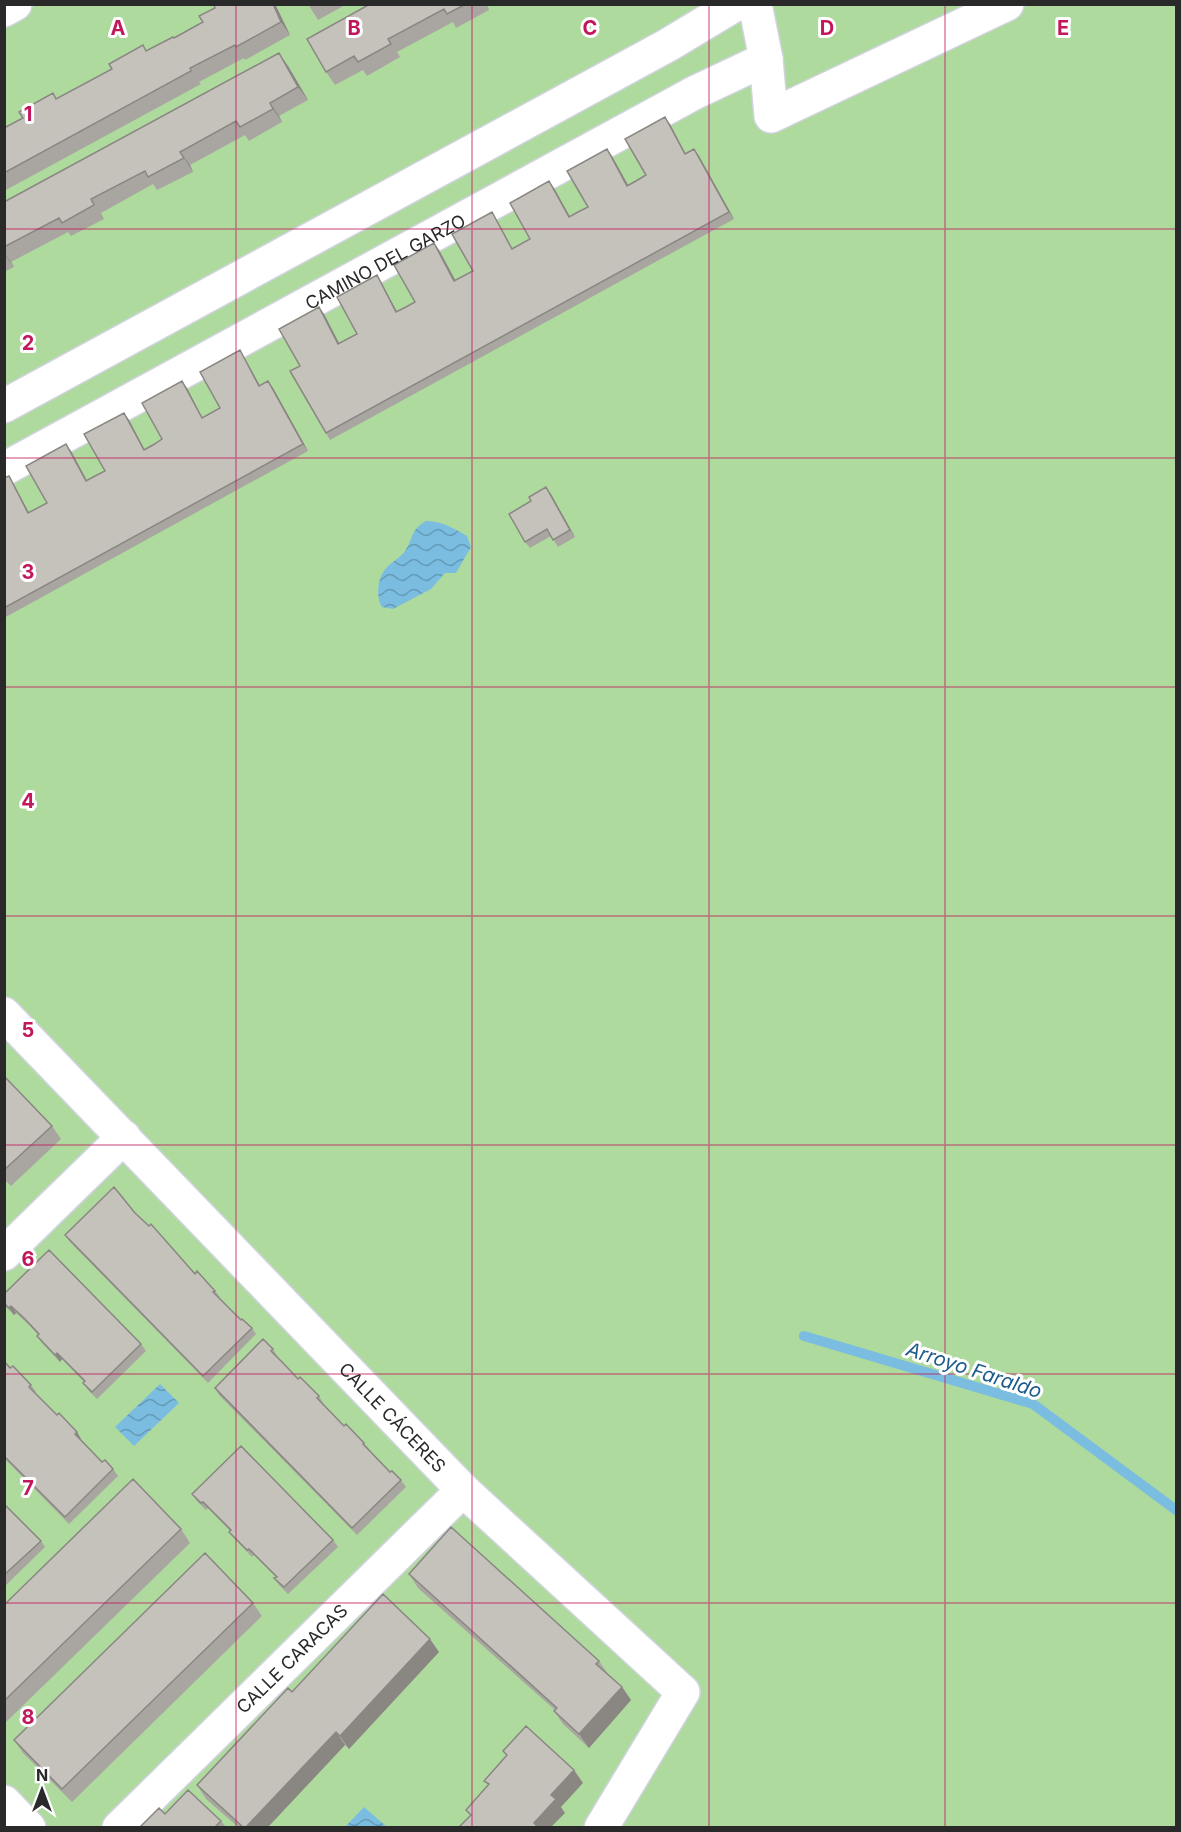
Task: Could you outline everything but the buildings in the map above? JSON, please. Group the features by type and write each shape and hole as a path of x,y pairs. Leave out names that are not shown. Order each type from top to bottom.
{"street":[{"path":"4,10 15,4"},
{"path":"4,406 658,51 736,4"},
{"path":"755,4 766,58 771,116 1007,4"},
{"name":"CAMINO DEL GARZO","path":"4,469 694,93 766,58"},
{"name":"CALLE CÁCERES","path":"4,1014 462,1490 683,1692 601,1827"},
{"path":"4,1254 124,1137"},
{"name":"CALLE CARACAS","path":"119,1827 462,1490"},
{"path":"4,1802 29,1827"}],"green space":[{"path":"5,5 1176,5 1176,1827 5,1828"}],"water":[{"path":"426,521 442,523 463,533 467,536 471,547 456,573 445,573 431,589 393,609 382,607 378,592 381,576 387,567 403,553 415,531"},
{"path":"160,1384 179,1403 134,1446 115,1427"},
{"path":"364,1807 387,1827 345,1827"}],"waterway":[{"name":"Arroyo Faraldo","path":"804,1336 1033,1404 1176,1510"}]}
